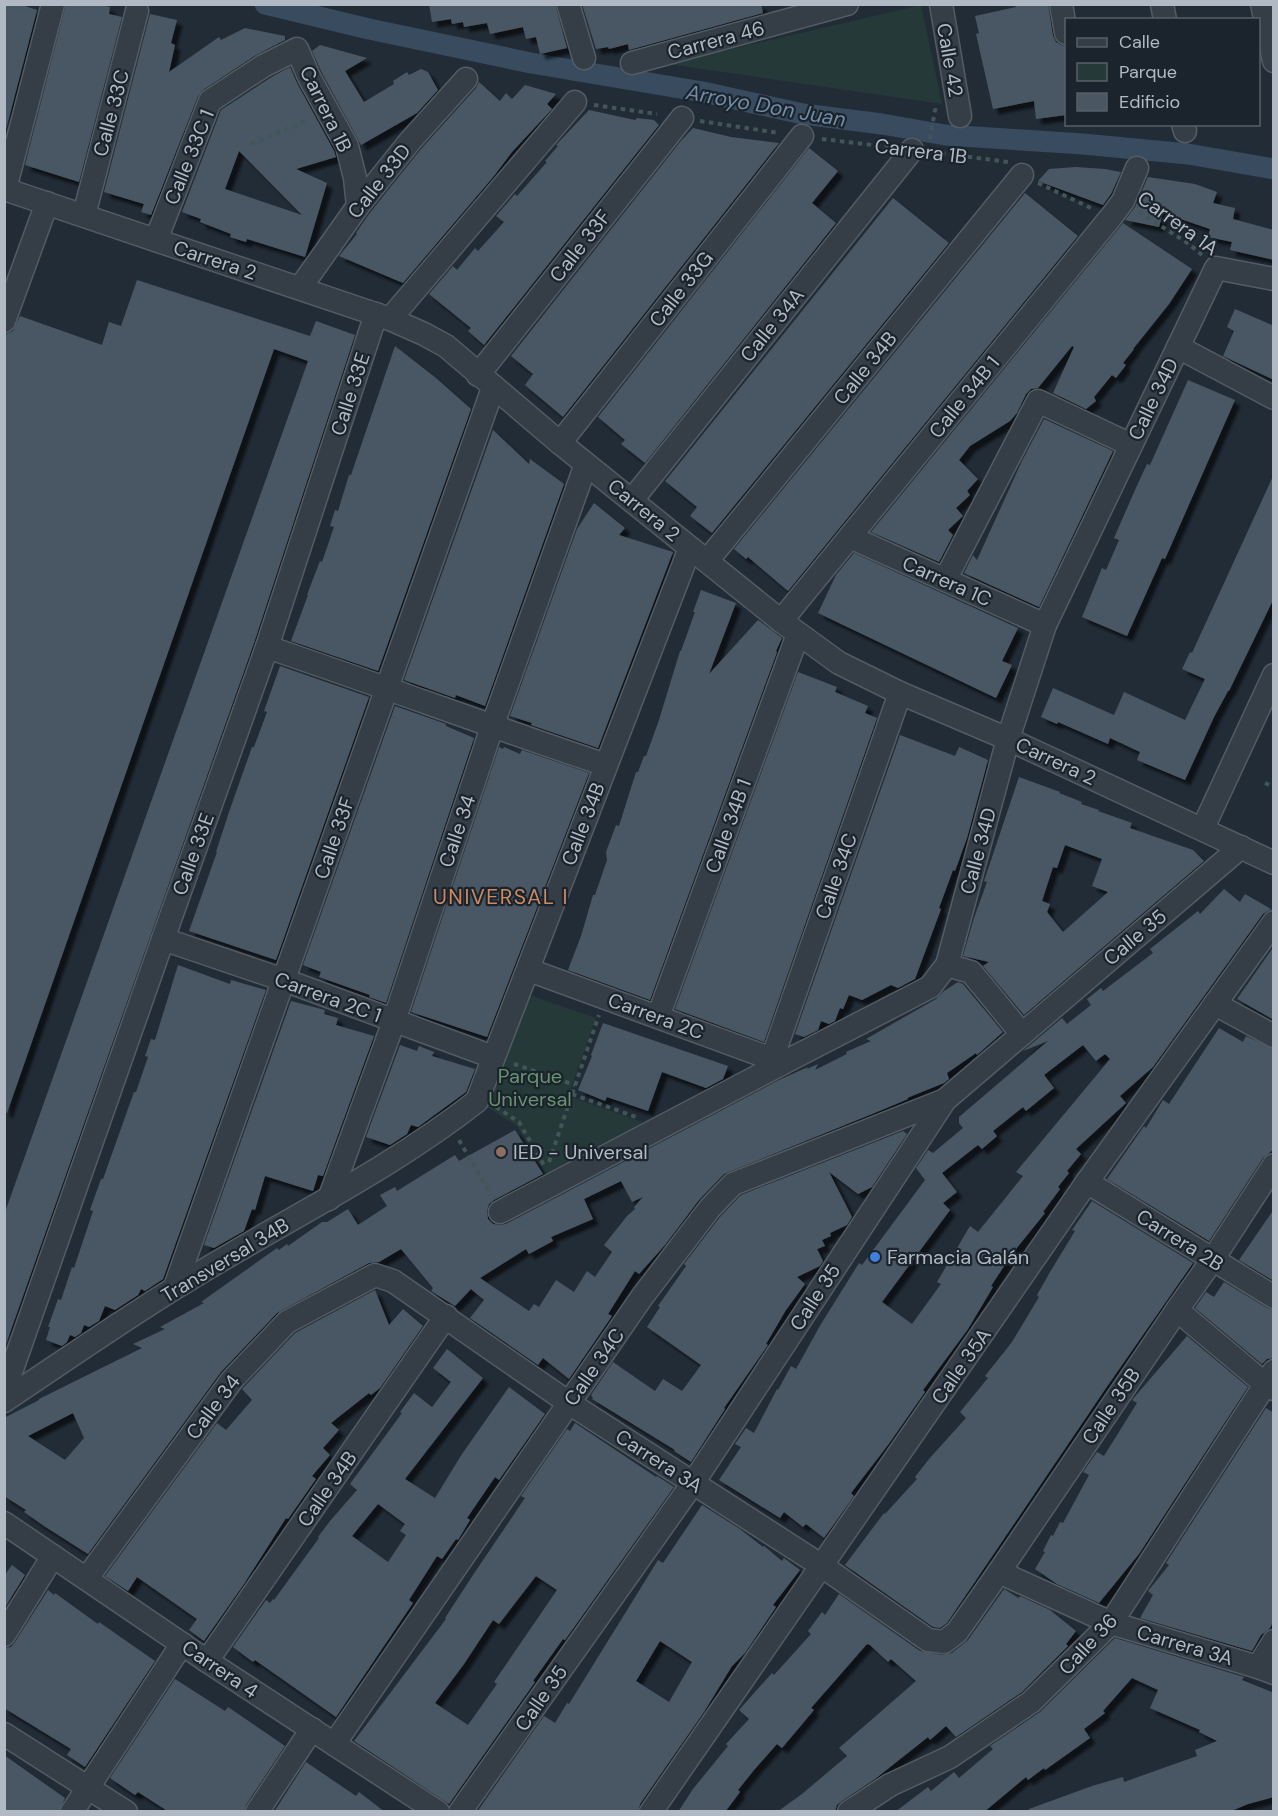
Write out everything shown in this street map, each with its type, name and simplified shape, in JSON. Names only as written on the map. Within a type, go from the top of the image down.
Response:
[{"type":"street","points":[[5,189],[53,4]]},
{"type":"street","points":[[568,4],[584,58]]},
{"type":"street","name":"Carrera 46","points":[[632,63],[847,4]]},
{"type":"street","name":"Calle 42","points":[[941,4],[960,116]]},
{"type":"street","points":[[1061,4],[1065,27]]},
{"type":"street","points":[[1262,4],[1274,62]]},
{"type":"street","name":"Calle 33C","points":[[84,215],[137,11]]},
{"type":"street","name":"Carrera 1B","points":[[297,49],[327,113],[346,146],[355,178],[358,206]]},
{"type":"street","name":"Calle 33C 1","points":[[156,240],[210,102],[263,66],[297,49]]},
{"type":"street","name":"Calle 33D","points":[[300,288],[358,206],[411,140],[466,80]]},
{"type":"street","name":"Calle 33E","points":[[4,1392],[383,316],[575,102]]},
{"type":"street","name":"Calle 33F","points":[[175,1287],[387,687],[486,381],[682,118]]},
{"type":"street","name":"Calle 33G","points":[[560,442],[802,136]]},
{"type":"street","name":"Calle 34A","points":[[632,500],[920,151]]},
{"type":"street","name":"Calle 34B 1","points":[[658,1017],[789,627],[850,537],[1117,209],[1137,168]]},
{"type":"street","name":"Calle 34B","points":[[449,1123],[477,1101],[606,765],[699,554],[1022,176]]},
{"type":"street","name":"Carrera 2","points":[[5,189],[383,316],[424,334],[446,346],[586,464],[789,627],[839,663],[900,693],[1008,739],[1203,828],[1274,863]]},
{"type":"street","points":[[4,321],[46,203]]},
{"type":"street","points":[[1216,268],[1274,279]]},
{"type":"street","name":"Calle 34D","points":[[500,1212],[662,1126],[777,1061],[930,987],[947,965],[1008,739],[1045,625],[1216,268]]},
{"type":"street","points":[[1178,346],[1274,398]]},
{"type":"street","points":[[945,580],[1038,401],[1131,445]]},
{"type":"street","name":"Calle 34","points":[[329,1199],[394,1021],[492,727],[586,464]]},
{"type":"street","name":"Carrera 1C","points":[[850,537],[1045,625]]},
{"type":"street","points":[[267,647],[606,765]]},
{"type":"street","points":[[1203,828],[1274,675]]},
{"type":"street","name":"Calle 34C","points":[[777,1061],[900,693]]},
{"type":"street","name":"Calle 35","points":[[460,1812],[693,1483],[945,1100],[1241,847]]},
{"type":"street","name":"Calle 35A","points":[[651,1812],[1087,1182],[1274,922]]},
{"type":"street","name":"Carrera 2C 1","points":[[163,939],[284,980],[494,1057]]},
{"type":"street","points":[[947,965],[971,972],[1022,1034]]},
{"type":"street","name":"Carrera 2C","points":[[529,970],[777,1061]]},
{"type":"street","points":[[1215,1004],[1274,1036]]},
{"type":"street","name":"Calle 34C","points":[[334,1744],[649,1288],[710,1208],[733,1184],[945,1100]]},
{"type":"street","name":"Transversal 34B","points":[[4,1401],[175,1287],[329,1199],[449,1123]]},
{"type":"street","name":"Calle 35B","points":[[944,1642],[957,1632],[999,1572],[1213,1259],[1274,1165]]},
{"type":"street","name":"Carrera 2B","points":[[1087,1182],[1274,1297]]},
{"type":"street","name":"Calle 34","points":[[87,1578],[232,1380],[287,1322],[375,1275]]},
{"type":"street","name":"Carrera 3A","points":[[375,1275],[393,1281],[569,1403],[822,1566],[928,1640],[944,1642]]},
{"type":"street","points":[[1177,1310],[1271,1381]]},
{"type":"street","name":"Calle 34B","points":[[207,1661],[446,1316]]},
{"type":"street","name":"Calle 36","points":[[849,1812],[890,1785],[950,1757],[1031,1702],[1111,1623],[1271,1381]]},
{"type":"street","name":"Carrera 4","points":[[4,1523],[207,1661],[438,1812]]},
{"type":"street","points":[[4,1635],[53,1556]]},
{"type":"street","name":"Carrera 3A","points":[[999,1572],[1111,1623],[1266,1670]]},
{"type":"street","points":[[1266,1670],[1274,1641]]},
{"type":"street","points":[[72,1812],[182,1644]]},
{"type":"street","points":[[257,1812],[312,1729]]},
{"type":"street","points":[[4,1734],[126,1812]]},
{"type":"path","name":"Carrera 1B","points":[[575,102],[802,136],[1007,161],[1022,176],[1117,209]]},
{"type":"path","points":[[920,151],[935,110]]},
{"type":"path","points":[[252,144],[327,113]]},
{"type":"path","name":"Carrera 1A","points":[[1117,209],[1190,244],[1216,268]]},
{"type":"path","points":[[1265,783],[1274,787]]},
{"type":"path","points":[[479,1096],[518,1124],[546,1169],[606,998]]},
{"type":"path","points":[[494,1057],[575,1085]]},
{"type":"path","points":[[572,1094],[662,1126]]},
{"type":"path","points":[[449,1123],[500,1212]]},
{"type":"green space","points":[[921,5],[942,104],[668,64]]},
{"type":"green space","name":"Parque Universal","points":[[523,993],[596,1018],[568,1096],[645,1123],[547,1177],[517,1126],[482,1104]]},
{"type":"building","points":[[4,4],[19,4],[37,10],[4,137]]},
{"type":"building","points":[[66,4],[96,4],[110,7],[109,14],[122,17],[79,182],[25,165]]},
{"type":"building","points":[[429,4],[555,4],[567,48],[540,54],[536,37],[526,39],[523,27],[490,34],[487,23],[464,27],[463,22],[452,24],[451,19],[432,22]]},
{"type":"building","points":[[582,4],[761,4],[763,13],[629,50],[628,44],[609,49],[608,47],[596,49]]},
{"type":"building","points":[[1015,4],[1048,4],[1053,36],[1056,42],[1065,46],[1065,115],[1036,119],[1034,101],[993,109],[976,34],[979,33],[975,16],[1016,7]]},
{"type":"building","points":[[150,14],[177,20],[171,43],[175,45],[169,72],[219,37],[221,40],[245,28],[285,36],[285,40],[256,55],[203,90],[198,96],[151,215],[141,212],[144,204],[104,192]]},
{"type":"building","points":[[320,45],[367,58],[345,71],[364,102],[394,84],[393,81],[407,72],[409,75],[421,69],[428,72],[438,90],[417,113],[361,145],[312,51]]},
{"type":"building","points":[[290,67],[336,157],[296,169],[327,183],[305,257],[247,239],[246,242],[230,237],[231,234],[182,212],[221,110]],"holes":[[[239,151],[302,215],[225,189]]]},
{"type":"building","points":[[479,82],[500,101],[506,93],[512,99],[525,85],[556,94],[547,104],[552,109],[512,152],[403,283],[339,256],[421,149]]},
{"type":"building","points":[[589,110],[635,120],[637,118],[654,120],[659,125],[484,345],[468,331],[471,328],[429,294],[453,266],[457,270],[475,248],[478,251],[504,222],[496,216],[547,162],[545,161],[558,146],[556,145]]},
{"type":"building","points":[[693,128],[731,137],[779,143],[563,417],[525,385],[533,374],[511,356]]},
{"type":"building","points":[[809,148],[838,171],[812,203],[836,223],[645,463],[621,444],[625,440],[598,417]]},
{"type":"building","points":[[1076,167],[1121,172],[1103,205],[1038,181],[1049,169]]},
{"type":"building","points":[[1148,177],[1195,184],[1217,192],[1213,203],[1235,208],[1233,219],[1274,230],[1274,260],[1230,250],[1232,242],[1208,237],[1210,229],[1163,213],[1159,227],[1125,220],[1135,207]]},
{"type":"building","points":[[1025,193],[1078,236],[788,591],[748,557],[746,559],[734,549]]},
{"type":"building","points":[[893,198],[949,243],[712,533],[690,516],[697,507],[665,481]]},
{"type":"building","points":[[1123,223],[1192,269],[1169,304],[1123,363],[1126,365],[1116,378],[1112,375],[1094,397],[1096,401],[1086,409],[1053,393],[1074,347],[1072,346],[1038,388],[1031,389],[1026,394],[1017,413],[1010,421],[970,446],[959,460],[978,479],[967,491],[970,495],[956,508],[963,516],[948,530],[953,535],[939,562],[871,532]]},
{"type":"building","points":[[137,280],[310,336],[316,321],[355,335],[254,643],[6,1344],[4,1344],[4,1215],[308,361],[274,349],[7,1113],[4,1112],[4,337],[13,331],[20,316],[102,345],[109,322],[121,326]]},
{"type":"building","points":[[1235,309],[1274,326],[1274,380],[1223,356],[1234,331],[1227,327]]},
{"type":"building","points":[[395,346],[471,409],[378,671],[291,641],[320,561],[322,562],[334,527],[330,526],[335,510],[338,511]]},
{"type":"building","points":[[1188,380],[1235,400],[1165,559],[1162,558],[1127,636],[1082,617],[1102,568],[1106,570],[1119,540],[1114,538],[1135,490],[1147,464],[1150,465]]},
{"type":"building","points":[[1044,419],[1113,451],[1039,607],[964,573],[973,555],[977,560],[1022,461]]},
{"type":"building","points":[[493,430],[529,464],[530,459],[564,484],[485,706],[404,680]]},
{"type":"building","points":[[1274,474],[1274,598],[1185,780],[1137,760],[1140,752],[1110,738],[1108,744],[1041,717],[1053,688],[1114,715],[1124,692],[1185,720],[1205,679],[1182,669],[1190,652],[1192,653]]},
{"type":"building","points":[[594,503],[625,528],[619,535],[673,552],[598,748],[510,716],[577,529]]},
{"type":"building","points":[[854,553],[1018,628],[1002,661],[1012,665],[996,698],[818,613],[836,575]]},
{"type":"building","points":[[701,590],[736,603],[709,674],[758,620],[782,638],[650,1000],[568,970],[607,860],[606,852],[616,825],[619,826],[636,772],[646,756],[659,720]]},
{"type":"building","points":[[280,666],[369,697],[276,960],[189,931],[252,747],[254,747],[267,712],[264,711]]},
{"type":"building","points":[[798,672],[837,687],[835,692],[868,706],[865,713],[877,718],[764,1042],[675,1009]]},
{"type":"building","points":[[395,706],[446,724],[474,738],[386,1003],[319,977],[321,972],[303,965]]},
{"type":"building","points":[[900,735],[955,756],[959,747],[988,760],[967,838],[955,871],[953,870],[915,979],[898,988],[891,985],[862,1000],[849,995],[835,1021],[829,1024],[821,1021],[818,1030],[804,1037],[795,1034]]},
{"type":"building","points":[[499,747],[520,754],[522,750],[589,773],[487,1037],[411,1012]]},
{"type":"building","points":[[1019,777],[1132,823],[1130,828],[1193,850],[1204,861],[1024,1015],[983,966],[989,962],[963,956],[987,882],[984,881]],"holes":[[[1065,845],[1102,859],[1092,886],[1108,892],[1063,932],[1047,912],[1050,904],[1042,901],[1053,867],[1057,868]]]},
{"type":"building","points":[[1224,889],[1240,902],[1245,894],[1271,909],[1263,914],[1153,1067],[1120,1096],[1126,1103],[1076,1149],[1081,1154],[1067,1171],[1069,1173],[1043,1212],[1045,1213],[1012,1254],[991,1286],[993,1287],[968,1329],[923,1390],[925,1392],[888,1445],[851,1493],[854,1496],[824,1538],[806,1524],[803,1527],[784,1512],[780,1518],[719,1480],[741,1447],[735,1444],[746,1428],[754,1433],[791,1366],[796,1369],[859,1263],[862,1265],[925,1180],[916,1168],[928,1150],[933,1153],[963,1128],[959,1123],[959,1117],[1048,1041],[1023,1051],[1062,1018],[1067,1024],[1091,1005],[1087,999],[1101,988],[1103,991],[1153,953],[1150,949],[1198,911],[1200,914]],"holes":[[[1083,1045],[1096,1061],[1105,1054],[1110,1059],[1016,1172],[1023,1176],[978,1232],[970,1226],[937,1282],[941,1284],[912,1324],[882,1302],[950,1210],[943,1203],[957,1192],[942,1173],[978,1145],[982,1149],[997,1136],[993,1131],[1023,1107],[1026,1111],[1054,1088],[1044,1075]]]},
{"type":"building","points":[[1274,946],[1274,1020],[1237,999]]},
{"type":"building","points":[[178,965],[230,984],[231,980],[266,990],[163,1279],[145,1291],[141,1289],[138,1295],[115,1310],[105,1306],[99,1321],[89,1327],[84,1325],[81,1333],[75,1337],[70,1335],[62,1346],[46,1340],[50,1327],[48,1327],[58,1299],[61,1300],[72,1267],[74,1268],[93,1211],[90,1210],[134,1092],[136,1092],[148,1057],[145,1056],[151,1039],[155,1040]]},
{"type":"building","points":[[958,982],[963,984],[1003,1032],[977,1055],[976,1053],[947,1073],[949,1079],[944,1083],[724,1174],[699,1200],[665,1245],[639,1274],[635,1271],[608,1314],[612,1316],[569,1379],[543,1358],[538,1365],[470,1318],[484,1300],[471,1289],[455,1306],[431,1291],[433,1288],[401,1249],[379,1262],[369,1263],[277,1313],[221,1372],[88,1554],[44,1526],[24,1512],[26,1510],[4,1496],[4,1418],[142,1348],[133,1344],[165,1329],[160,1327],[204,1303],[201,1302],[277,1248],[279,1250],[287,1244],[288,1246],[322,1222],[327,1222],[348,1209],[358,1225],[387,1206],[380,1195],[395,1187],[397,1191],[455,1155],[459,1161],[515,1130],[543,1174],[489,1204],[488,1219],[493,1224],[506,1224],[779,1080],[818,1064],[815,1070],[847,1054],[846,1052],[871,1041],[866,1039],[936,999]],"holes":[[[621,1181],[632,1202],[643,1197],[604,1245],[612,1252],[595,1277],[587,1271],[574,1292],[556,1280],[539,1307],[534,1304],[529,1311],[480,1278],[526,1249],[529,1254],[553,1241],[551,1237],[593,1219],[584,1199]],[[73,1413],[84,1438],[65,1460],[28,1436]]]},
{"type":"building","points":[[291,1001],[325,1010],[324,1014],[338,1018],[336,1025],[374,1036],[323,1176],[318,1175],[313,1191],[265,1176],[255,1210],[252,1209],[244,1231],[214,1248],[204,1245]]},
{"type":"building","points":[[603,1023],[728,1066],[723,1079],[706,1088],[662,1072],[648,1111],[607,1097],[605,1101],[578,1090]]},
{"type":"building","points":[[1219,1028],[1243,1042],[1246,1036],[1274,1049],[1274,1149],[1263,1158],[1209,1241],[1107,1179],[1144,1126],[1146,1128],[1163,1100],[1169,1104]]},
{"type":"building","points":[[400,1045],[417,1051],[419,1046],[434,1052],[432,1056],[475,1069],[466,1092],[418,1127],[411,1125],[407,1134],[390,1145],[366,1137]]},
{"type":"building","points":[[903,1131],[907,1134],[872,1187],[858,1194],[829,1172],[852,1217],[847,1225],[830,1233],[831,1236],[822,1240],[825,1246],[817,1249],[823,1261],[820,1266],[797,1277],[805,1284],[786,1310],[766,1344],[768,1345],[724,1408],[691,1462],[592,1399],[591,1395],[613,1362],[655,1391],[663,1379],[682,1391],[701,1365],[647,1327],[660,1307],[658,1306],[686,1266],[684,1264],[720,1217],[741,1195]]},
{"type":"building","points":[[1092,1201],[1193,1263],[947,1623],[940,1628],[933,1627],[845,1565],[884,1513],[917,1479],[915,1477],[929,1459],[966,1418],[960,1412],[988,1378],[985,1376],[1012,1342],[1075,1231],[1072,1230]]},
{"type":"building","points":[[1274,1209],[1274,1281],[1239,1260]]},
{"type":"building","points":[[1224,1282],[1274,1310],[1274,1358],[1267,1359],[1262,1364],[1195,1308],[1206,1292],[1214,1297]]},
{"type":"building","points":[[375,1290],[389,1325],[403,1309],[423,1326],[380,1388],[371,1395],[369,1393],[331,1423],[339,1430],[323,1448],[330,1455],[312,1476],[316,1479],[288,1519],[286,1518],[204,1641],[189,1630],[197,1619],[137,1577],[128,1591],[105,1576],[217,1423],[226,1430],[252,1400],[242,1389],[295,1333]]},
{"type":"building","points":[[1187,1336],[1248,1387],[1139,1554],[1099,1603],[1057,1584],[1035,1569],[1045,1552],[1043,1551],[1051,1535],[1053,1536],[1060,1522],[1063,1523],[1089,1475],[1083,1472],[1097,1452],[1104,1456],[1137,1403],[1132,1400]]},
{"type":"building","points":[[447,1349],[483,1378],[405,1479],[435,1498],[462,1454],[509,1387],[545,1414],[499,1480],[495,1477],[467,1518],[470,1520],[458,1540],[456,1539],[442,1559],[437,1556],[409,1600],[413,1603],[336,1717],[233,1647],[266,1600],[270,1603],[274,1600],[330,1521],[357,1490],[350,1484],[414,1393],[432,1407],[451,1382],[433,1368]],"holes":[[[378,1504],[405,1524],[400,1531],[406,1535],[388,1562],[352,1536]]]},
{"type":"building","points":[[1266,1408],[1274,1413],[1274,1620],[1270,1628],[1261,1635],[1252,1651],[1140,1618],[1153,1595],[1148,1591],[1169,1565],[1166,1563]]},
{"type":"building","points":[[575,1423],[674,1487],[533,1681],[535,1682],[449,1804],[354,1741],[446,1619],[525,1498],[521,1496],[567,1429],[570,1431]],"holes":[[[536,1576],[557,1590],[494,1682],[497,1684],[468,1725],[435,1703],[493,1620],[499,1624]]]},
{"type":"building","points":[[702,1505],[740,1529],[782,1561],[784,1558],[800,1570],[773,1605],[776,1607],[745,1653],[732,1666],[704,1712],[640,1804],[638,1812],[477,1812],[544,1716],[555,1723],[658,1560],[663,1563]],"holes":[[[660,1641],[692,1662],[669,1702],[636,1681]]]},
{"type":"building","points":[[12,1565],[25,1575],[4,1609],[4,1576]]},
{"type":"building","points":[[1004,1589],[1019,1598],[1020,1596],[1050,1610],[1076,1631],[1066,1644],[1068,1646],[1022,1692],[956,1737],[946,1726],[930,1740],[928,1737],[875,1779],[837,1805],[835,1812],[777,1812],[847,1756],[839,1748],[916,1681],[891,1659],[888,1662],[867,1644],[811,1708],[814,1710],[782,1748],[777,1744],[754,1770],[738,1790],[740,1792],[725,1812],[678,1812],[693,1789],[728,1746],[726,1744],[749,1719],[739,1710],[811,1634],[808,1631],[822,1612],[825,1615],[839,1594],[920,1651],[942,1655],[952,1653],[968,1640]]},
{"type":"building","points":[[48,1590],[155,1661],[85,1767],[67,1755],[71,1749],[4,1708],[4,1648],[11,1647],[15,1642]]},
{"type":"building","points":[[1115,1638],[1244,1677],[1242,1680],[1274,1693],[1274,1797],[1229,1812],[1029,1812],[1029,1809],[1092,1786],[1123,1777],[1124,1782],[1197,1756],[1195,1750],[1217,1741],[1199,1732],[1200,1730],[1150,1708],[1158,1690],[1132,1678],[1103,1711],[1105,1713],[1084,1729],[1090,1738],[1045,1770],[1044,1768],[1028,1780],[1026,1777],[984,1812],[895,1812],[928,1787],[931,1791],[954,1772],[959,1778],[993,1749],[990,1746],[1040,1712]]},
{"type":"building","points":[[175,1679],[225,1711],[228,1707],[285,1746],[246,1805],[244,1812],[169,1812],[138,1792],[135,1795],[110,1778]]},
{"type":"building","points":[[4,1755],[65,1798],[59,1812],[4,1812]]},
{"type":"building","points":[[306,1762],[356,1796],[359,1792],[385,1812],[274,1812]]},
{"type":"waterway","name":"Arroyo Don Juan","points":[[265,4],[369,29],[531,63],[703,92],[803,114],[945,135],[1188,154],[1274,169]]},
{"type":"place","name":"IED - Universal","points":[[501,1152]]},
{"type":"place","name":"Farmacia Galán","points":[[875,1257]]},
{"type":"district","name":"UNIVERSAL I","points":[[501,897]]}]
